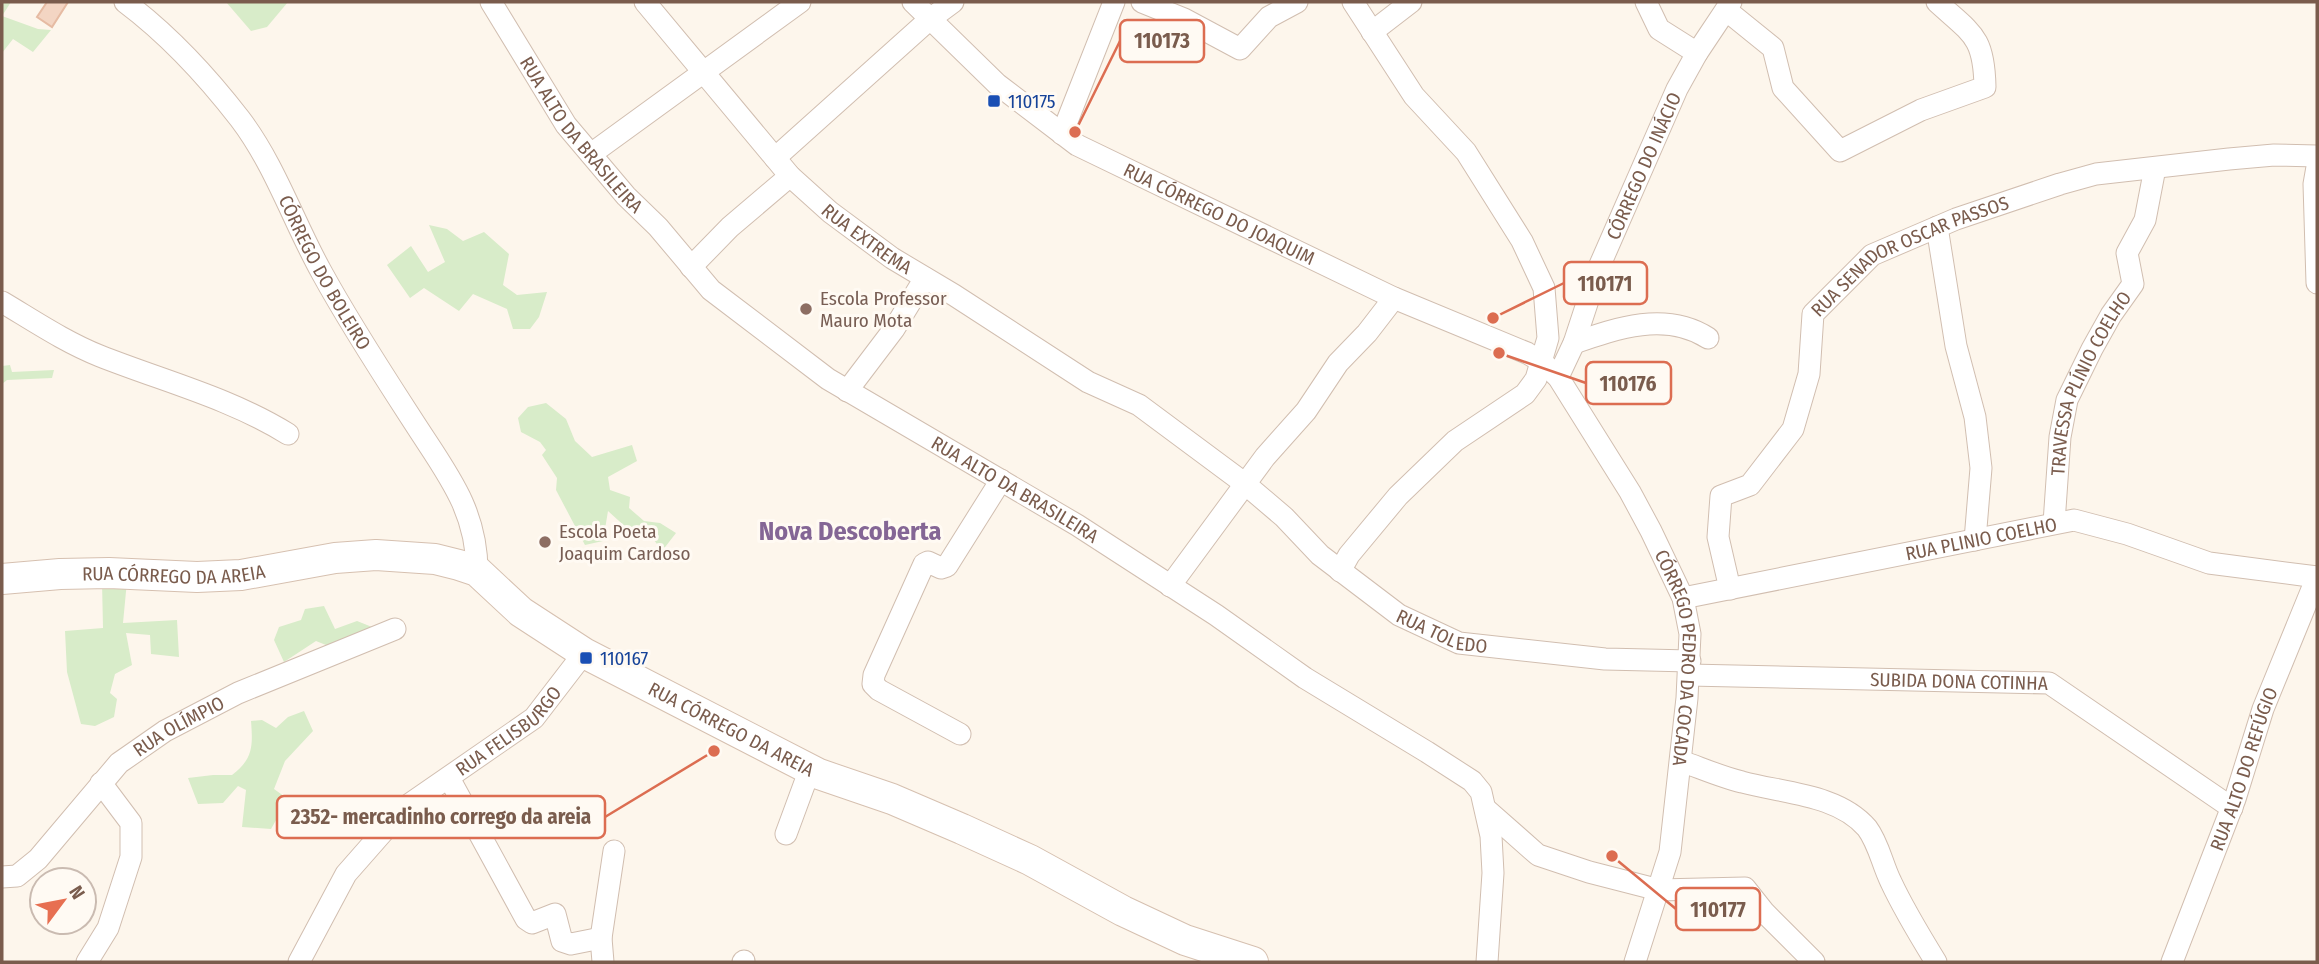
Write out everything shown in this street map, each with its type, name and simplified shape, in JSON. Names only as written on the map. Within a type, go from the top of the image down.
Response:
[{"type":"street","name":"CÓRREGO DO BOLEIRO","points":[[125,2],[169,37],[213,84],[241,120],[265,159],[321,273],[349,322],[443,466],[470,519],[477,546],[477,571]]},
{"type":"street","name":"RUA ALTO DA BRASILEIRA","points":[[491,2],[566,125],[711,290],[828,379],[1077,525],[1216,615],[1305,678],[1472,781],[1481,792],[1492,836],[1493,873],[1487,962]]},
{"type":"street","name":"RUA EXTREMA","points":[[645,2],[790,176],[830,212],[867,241],[1088,382],[1139,405],[1244,484]]},
{"type":"street","points":[[591,154],[800,2]]},
{"type":"street","name":"RUA CÓRREGO DO JOAQUIM","points":[[913,2],[997,84],[1062,134],[1089,151],[1394,298],[1527,353],[1558,377]]},
{"type":"street","points":[[775,158],[930,19],[953,2]]},
{"type":"street","points":[[1062,134],[1114,2]]},
{"type":"street","points":[[1142,2],[1184,19],[1240,49],[1269,17],[1297,2]]},
{"type":"street","points":[[1340,571],[1349,555],[1398,496],[1455,441],[1525,394],[1536,379],[1548,338],[1544,288],[1522,241],[1466,152],[1414,96],[1353,2]]},
{"type":"street","points":[[1372,32],[1411,2]]},
{"type":"street","points":[[1646,2],[1659,29],[1698,53]]},
{"type":"street","points":[[1729,6],[1773,48],[1783,88],[1840,151],[1921,110],[1985,87],[1984,65],[1977,39],[1937,2]]},
{"type":"street","name":"CÓRREGO DO INÁCIO","points":[[1558,377],[1574,344],[1599,267],[1678,89],[1729,6]]},
{"type":"street","name":"RUA SENADOR OSCAR PASSOS","points":[[1730,589],[1718,537],[1721,496],[1750,485],[1793,429],[1809,374],[1813,314],[1872,255],[1956,219],[2096,174],[2274,155],[2317,156]]},
{"type":"street","points":[[2317,167],[2314,184],[2317,283]]},
{"type":"street","name":"TRAVESSA PLÍNIO COELHO","points":[[2054,523],[2060,437],[2067,400],[2098,338],[2133,284],[2127,253],[2145,220],[2155,168]]},
{"type":"street","points":[[691,267],[730,228],[790,176]]},
{"type":"street","points":[[1937,227],[1956,346],[1975,417],[1981,468],[1975,540]]},
{"type":"street","points":[[847,391],[894,329],[925,278]]},
{"type":"street","points":[[1170,586],[1244,484],[1274,446],[1307,411],[1338,363],[1394,298]]},
{"type":"street","points":[[6,309],[80,347],[185,385],[253,414],[288,434]]},
{"type":"street","points":[[1574,344],[1605,332],[1645,324],[1679,324],[1693,328],[1708,338]]},
{"type":"street","name":"CÓRREGO PEDRO DA COCADA","points":[[1558,377],[1630,492],[1683,598],[1690,634],[1690,668],[1670,852],[1635,962]]},
{"type":"street","points":[[960,734],[879,690],[873,684],[874,675],[924,564],[928,562],[941,568],[947,566],[1001,480]]},
{"type":"street","name":"RUA TOLEDO","points":[[1244,484],[1284,517],[1320,555],[1399,615],[1458,643],[1690,668]]},
{"type":"street","name":"RUA PLINIO COELHO","points":[[1683,598],[2074,520],[2127,534],[2209,563],[2317,577]]},
{"type":"street","name":"RUA CÓRREGO DA AREIA","points":[[2,579],[109,573],[197,577],[242,575],[335,558],[376,555],[435,559],[477,571],[521,612],[584,653],[810,769],[892,799],[1030,860],[1123,911],[1185,940],[1253,962]]},
{"type":"street","name":"RUA ALTO DO REFÚGIO","points":[[2172,962],[2232,808],[2263,709],[2317,577]]},
{"type":"street","name":"RUA OLÍMPIO","points":[[2,877],[17,876],[38,859],[118,763],[165,731],[238,693],[395,629]]},
{"type":"street","name":"RUA FELISBURGO","points":[[299,962],[346,874],[404,808],[534,718],[584,653]]},
{"type":"street","name":"SUBIDA DONA COTINHA","points":[[1690,668],[2049,683],[2232,808]]},
{"type":"street","points":[[1681,761],[1739,782],[1819,800],[1856,816],[1877,845],[1897,896],[1936,962]]},
{"type":"street","points":[[786,834],[810,769]]},
{"type":"street","points":[[449,778],[526,919],[532,923],[555,914],[562,942],[570,944],[600,938]]},
{"type":"street","points":[[87,962],[108,928],[131,857],[131,824],[101,783]]},
{"type":"street","points":[[1487,810],[1538,855],[1589,872],[1659,890],[1745,888],[1764,912],[1814,962]]},
{"type":"street","points":[[603,962],[600,938],[614,851]]},
{"type":"green space","points":[[2,2],[11,2],[2,16]]},
{"type":"green space","points":[[226,2],[288,2],[267,27],[251,31]]},
{"type":"green space","points":[[2,16],[38,29],[51,30],[33,52],[13,39],[2,53]]},
{"type":"green space","points":[[429,225],[447,229],[463,241],[484,232],[509,254],[503,285],[517,295],[547,292],[539,317],[530,329],[513,329],[507,309],[473,294],[459,311],[424,288],[410,298],[387,265],[411,246],[428,272],[445,262]]},
{"type":"green space","points":[[10,365],[12,372],[54,370],[52,378],[7,380],[2,384],[2,366]]},
{"type":"green space","points":[[546,403],[566,419],[575,441],[592,457],[632,445],[637,461],[608,477],[610,490],[630,497],[629,508],[644,521],[660,523],[676,533],[662,551],[649,533],[629,530],[608,511],[603,541],[585,545],[556,490],[557,478],[542,455],[546,450],[540,442],[521,432],[518,418],[528,407]]},
{"type":"green space","points":[[127,581],[123,623],[177,620],[179,657],[151,654],[150,635],[126,633],[132,665],[115,674],[110,693],[117,699],[114,717],[95,726],[81,724],[67,672],[65,631],[103,628],[102,582]]},
{"type":"green space","points":[[324,606],[335,629],[357,621],[372,627],[336,649],[316,641],[284,662],[274,640],[279,627],[301,620],[305,609]]},
{"type":"green space","points":[[304,711],[313,731],[285,761],[274,789],[288,799],[271,829],[242,827],[246,790],[238,786],[223,803],[198,804],[188,778],[232,775],[239,769],[250,751],[251,721],[262,720],[276,728],[288,717]]},
{"type":"building","points":[[47,2],[68,2],[52,27],[37,17]]},
{"type":"place","name":"110175","points":[[994,101]]},
{"type":"place","name":"110173","points":[[1075,132]]},
{"type":"place","name":"Escola Professor Mauro Mota","points":[[806,309]]},
{"type":"place","name":"110171","points":[[1493,318]]},
{"type":"place","name":"110176","points":[[1499,353]]},
{"type":"place","name":"Escola Poeta Joaquim Cardoso","points":[[545,542]]},
{"type":"place","name":"110167","points":[[586,658]]},
{"type":"place","name":"2352- mercadinho corrego da areia","points":[[714,751]]},
{"type":"place","name":"110177","points":[[1612,856]]},
{"type":"district","name":"Nova Descoberta","points":[[850,531]]}]
